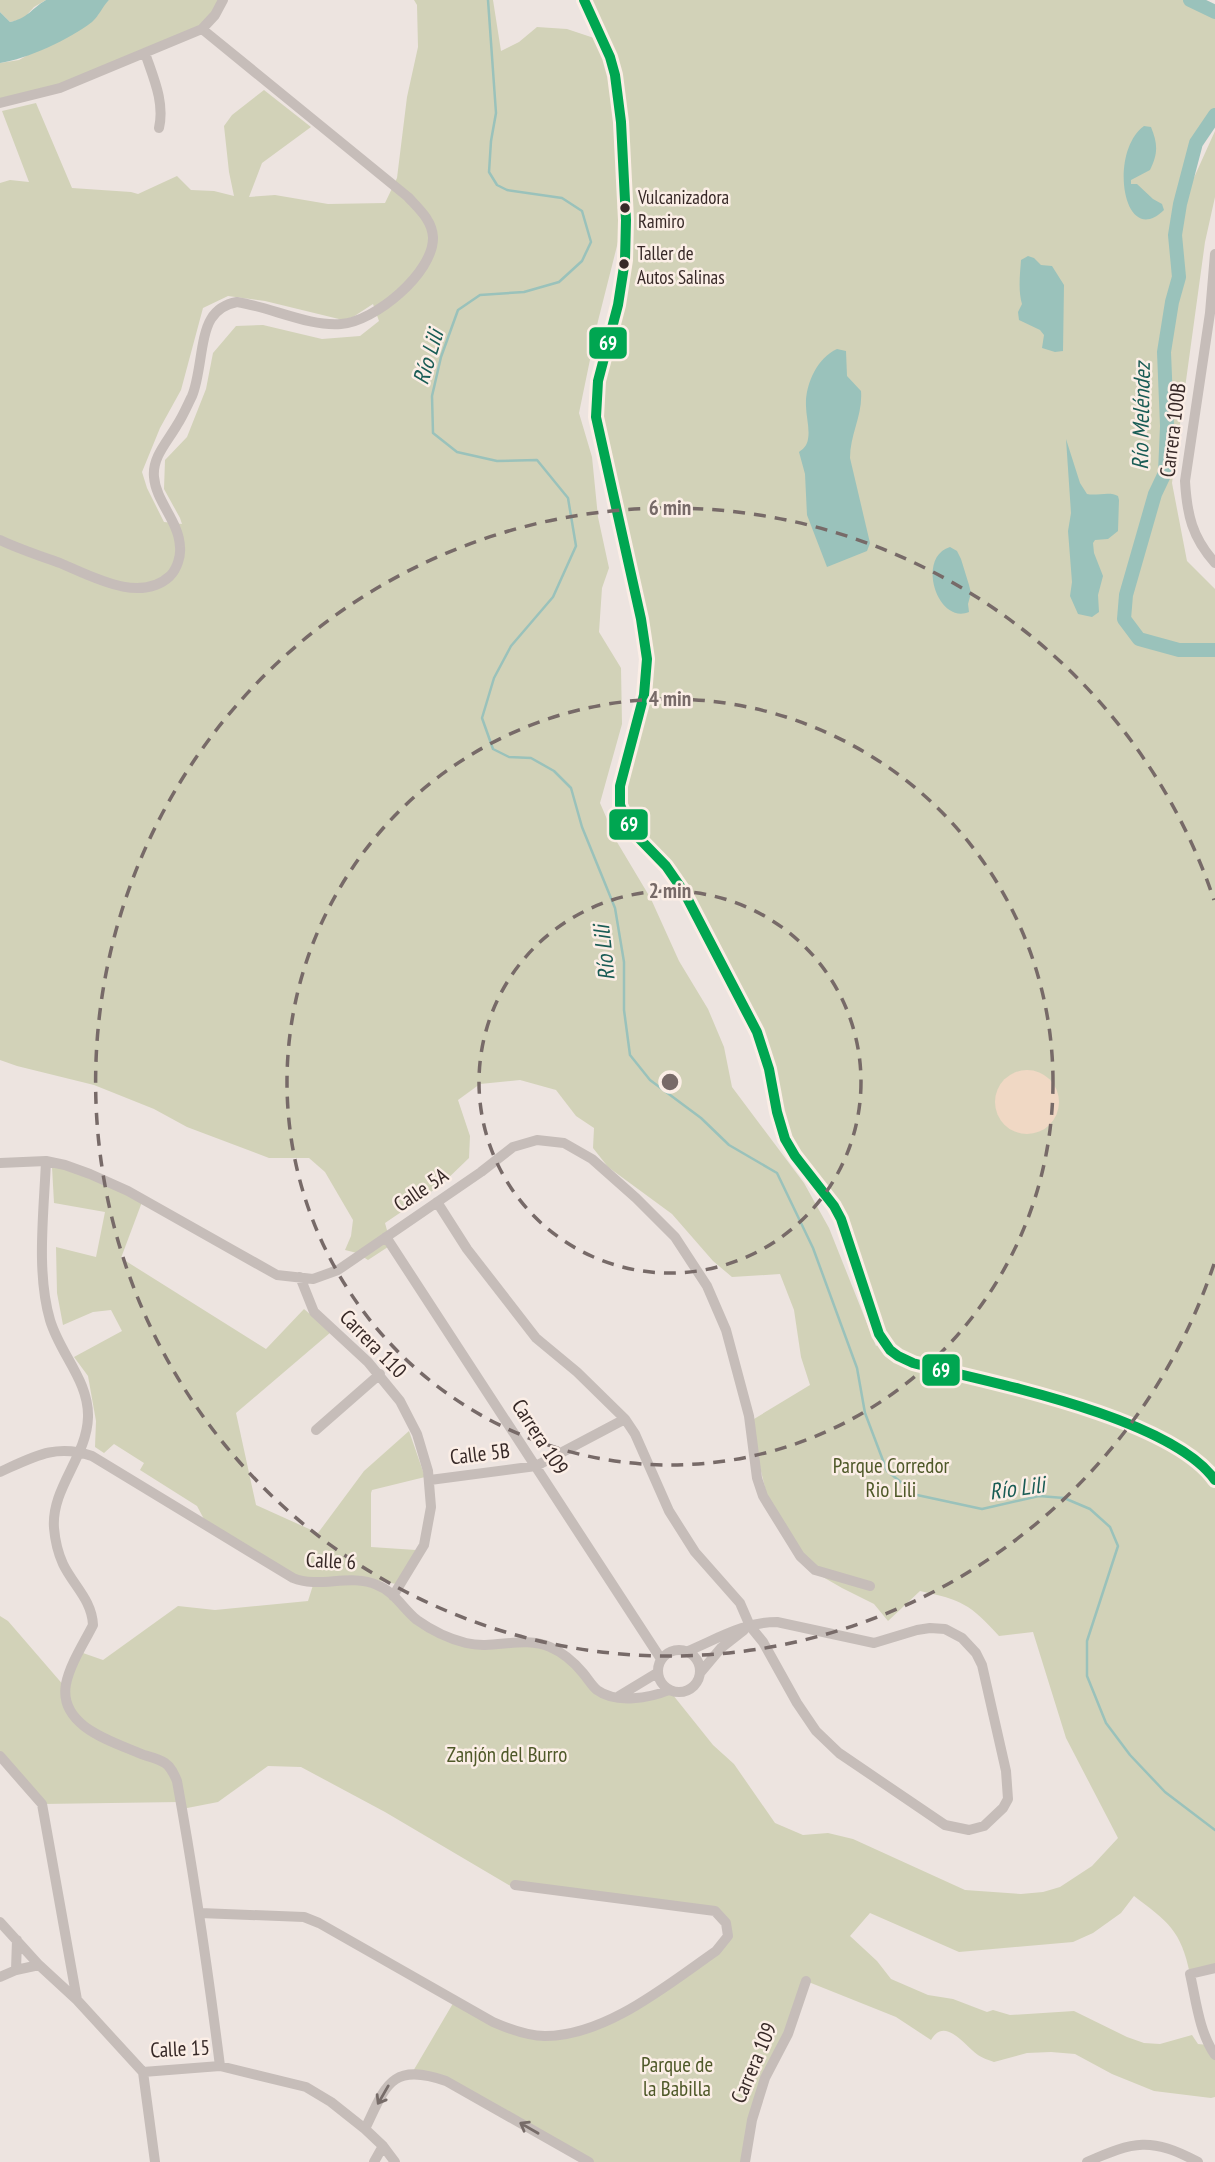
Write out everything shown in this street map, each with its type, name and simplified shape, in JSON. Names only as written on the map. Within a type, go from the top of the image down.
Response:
[{"type":"street","points":[[0,103],[60,88],[202,29],[215,15],[222,0]]},
{"type":"street","points":[[584,0],[610,57],[615,75],[621,122],[626,220],[625,260],[618,305],[598,381],[596,399],[598,435],[641,619],[647,659],[644,695],[620,786],[620,805],[624,817],[631,830],[666,866],[684,892],[741,999],[757,1032],[769,1069],[785,1139],[835,1206],[875,1325],[890,1350],[913,1363],[1049,1397],[1123,1422],[1164,1440],[1199,1461],[1215,1480]]},
{"type":"street","points":[[0,540],[109,583],[148,588],[162,583],[173,572],[180,555],[180,545],[176,526],[153,479],[154,468],[161,449],[177,426],[193,393],[210,320],[219,309],[237,302],[326,324],[354,322],[386,305],[409,283],[429,254],[433,240],[429,220],[408,197],[202,29]]},
{"type":"street","points":[[145,53],[161,105],[159,128]]},
{"type":"street","name":"Carrera 100B","points":[[1215,254],[1210,313],[1185,481],[1191,525],[1200,545],[1215,563]]},
{"type":"street","name":"Calle 5A","points":[[300,1277],[313,1279],[338,1270],[513,1147],[537,1140],[564,1143],[592,1159],[675,1237],[707,1286],[730,1343],[749,1416],[757,1478],[763,1496],[800,1556],[815,1570],[870,1586]]},
{"type":"street","points":[[0,1163],[46,1161],[90,1174],[128,1191],[271,1273],[300,1277]]},
{"type":"street","points":[[46,1161],[43,1248],[45,1300],[57,1337],[86,1396],[88,1418],[81,1452],[62,1490],[54,1525],[63,1564],[92,1610],[93,1625],[68,1677],[66,1699],[81,1725],[165,1763],[177,1781],[192,1880],[200,1913],[220,2066]]},
{"type":"street","points":[[437,1202],[467,1250],[536,1338],[577,1371],[625,1419],[635,1434],[669,1511],[695,1552],[740,1603],[750,1626],[763,1642],[816,1731],[839,1753],[945,1825],[969,1830],[984,1826],[1003,1808],[1008,1799],[1006,1771],[982,1665],[976,1653],[962,1638],[945,1629],[930,1628],[874,1643],[766,1622],[750,1626],[723,1634],[688,1651],[673,1650],[660,1659],[657,1673],[661,1683],[669,1690],[689,1690],[721,1648],[750,1626]]},
{"type":"street","name":"Carrera 109","points":[[386,1237],[660,1659]]},
{"type":"street","name":"Carrera 110","points":[[300,1277],[314,1312],[380,1374],[400,1401],[417,1434],[430,1480],[431,1507],[424,1545],[393,1596]]},
{"type":"street","points":[[316,1430],[380,1374]]},
{"type":"street","points":[[536,1466],[625,1419]]},
{"type":"street","name":"Calle 6","points":[[0,1472],[50,1451],[81,1452],[92,1456],[302,1582],[359,1581],[378,1585],[417,1620],[447,1636],[468,1643],[524,1641],[551,1647],[576,1664],[596,1690],[619,1697],[645,1699],[669,1690]]},
{"type":"street","name":"Calle 5B","points":[[430,1480],[536,1466]]},
{"type":"street","points":[[688,1651],[697,1660],[700,1673]]},
{"type":"street","points":[[619,1697],[657,1673]]},
{"type":"street","points":[[0,1756],[42,1804],[77,2000]]},
{"type":"street","points":[[200,1913],[304,1917],[493,2022],[518,2032],[543,2036],[564,2035],[611,2021],[716,1951],[728,1936],[726,1923],[715,1911],[516,1885]]},
{"type":"street","name":"Calle 15","points":[[0,1922],[143,2072],[220,2066],[306,2087],[331,2102],[365,2129],[395,2162]]},
{"type":"street","points":[[16,1970],[17,1940]]},
{"type":"street","points":[[0,1977],[39,1965]]},
{"type":"street","points":[[1215,1968],[1190,1973],[1203,2032],[1215,2055]]},
{"type":"street","name":"Carrera 109","points":[[745,2162],[752,2120],[765,2078],[788,2034],[806,1981]]},
{"type":"street","points":[[143,2072],[155,2162]]},
{"type":"street","points":[[365,2129],[384,2089],[394,2079],[412,2073],[429,2075],[446,2081],[589,2162]]},
{"type":"street","points":[[1087,2162],[1134,2144],[1165,2148],[1198,2162]]},
{"type":"street","points":[[374,2162],[383,2147]]},
{"type":"green space","points":[[0,0],[46,0],[34,7],[23,19],[10,22],[0,12]]},
{"type":"green space","points":[[109,0],[223,0],[202,29],[60,88],[0,103],[0,63],[19,60],[98,15]]},
{"type":"green space","points":[[414,0],[493,0],[501,51],[519,42],[537,27],[567,29],[594,38],[607,67],[612,99],[620,234],[579,413],[592,457],[598,517],[609,568],[602,588],[599,632],[621,668],[622,724],[600,803],[617,842],[651,899],[679,961],[708,1009],[724,1047],[732,1087],[804,1183],[829,1228],[876,1346],[883,1342],[847,1233],[785,1139],[757,1032],[684,892],[631,830],[620,805],[647,659],[596,417],[625,260],[619,96],[584,0],[1190,0],[1215,12],[1215,115],[1196,143],[1178,213],[1215,131],[1215,197],[1205,242],[1172,483],[1187,561],[1215,589],[1215,1968],[1190,1974],[1182,1947],[1171,1928],[1134,1896],[1121,1913],[1093,1933],[1073,1942],[959,1952],[870,1913],[850,1936],[877,1961],[891,1979],[928,1995],[953,1999],[987,2012],[993,2010],[1010,2015],[1074,2011],[1144,2043],[1160,2044],[1192,2035],[1198,2044],[1208,2045],[1215,2055],[1215,2097],[1154,2091],[1112,2074],[1075,2054],[1027,2053],[994,2062],[978,2055],[948,2032],[936,2033],[931,2040],[896,2017],[806,1981],[765,2078],[745,2162],[589,2162],[446,2081],[412,2073],[455,2000],[493,2022],[543,2036],[611,2021],[716,1951],[728,1936],[715,1911],[514,1888],[385,1812],[301,1767],[268,1766],[218,1802],[182,1809],[180,1802],[42,1804],[0,1756],[0,1616],[8,1621],[65,1687],[80,1652],[103,1660],[178,1606],[215,1610],[308,1601],[314,1582],[378,1585],[417,1620],[468,1643],[551,1647],[596,1690],[619,1697],[669,1690],[713,1745],[734,1764],[775,1823],[803,1835],[828,1833],[853,1839],[965,1890],[1021,1894],[1060,1887],[1092,1866],[1118,1838],[1066,1738],[1033,1632],[999,1636],[964,1605],[946,1597],[920,1591],[888,1621],[874,1604],[809,1569],[770,1508],[749,1422],[810,1385],[801,1357],[794,1310],[780,1274],[732,1277],[713,1261],[672,1214],[608,1167],[593,1148],[594,1128],[576,1116],[556,1090],[520,1080],[480,1084],[458,1100],[470,1136],[469,1158],[441,1185],[385,1223],[391,1245],[368,1260],[345,1250],[351,1236],[353,1220],[325,1172],[309,1158],[269,1158],[187,1127],[154,1109],[94,1085],[0,1060],[0,183],[10,180],[29,182],[2,111],[36,103],[72,188],[138,194],[177,176],[191,190],[214,191],[234,196],[224,126],[232,115],[264,90],[311,127],[262,163],[249,197],[275,195],[328,204],[385,203],[397,178],[407,97],[418,47],[417,5]],"holes":[[[228,296],[265,301],[343,320],[373,304],[379,321],[360,336],[322,339],[263,325],[236,326],[213,353],[206,389],[187,437],[165,460],[164,489],[182,524],[164,522],[142,472],[160,428],[181,390],[203,308]]]},
{"type":"green space","points":[[52,1167],[87,1175],[142,1202],[121,1258],[266,1349],[304,1309],[331,1332],[236,1413],[256,1505],[318,1533],[364,1471],[409,1431],[425,1477],[372,1490],[371,1493],[371,1547],[416,1550],[396,1584],[360,1577],[300,1578],[205,1521],[197,1506],[140,1470],[144,1463],[114,1444],[104,1453],[95,1447],[96,1421],[88,1376],[74,1357],[122,1331],[111,1310],[93,1312],[63,1325],[57,1293],[56,1247],[96,1257],[105,1212],[54,1203]]},
{"type":"sand","points":[[1027,1070],[1045,1076],[1053,1084],[1059,1102],[1053,1120],[1045,1128],[1027,1134],[1009,1128],[1001,1120],[995,1102],[1001,1084],[1009,1076]]},
{"type":"water","points":[[46,0],[109,0],[92,22],[72,35],[35,53],[0,63],[0,12],[10,22],[25,16]]},
{"type":"water","points":[[1144,126],[1151,127],[1155,139],[1155,159],[1150,170],[1131,180],[1131,184],[1137,184],[1162,204],[1164,210],[1150,219],[1139,217],[1130,208],[1125,193],[1126,156],[1133,139]]},
{"type":"water","points":[[1028,256],[1041,265],[1052,266],[1064,285],[1063,351],[1055,352],[1042,348],[1044,335],[1040,330],[1019,320],[1018,312],[1022,304],[1021,260]]},
{"type":"water","points":[[837,349],[846,351],[847,376],[861,391],[850,458],[870,543],[867,551],[827,567],[807,515],[805,474],[799,452],[808,439],[806,398],[810,381],[818,365]]},
{"type":"water","points":[[1066,439],[1080,483],[1087,494],[1111,494],[1118,496],[1119,500],[1118,531],[1108,539],[1095,540],[1093,543],[1103,576],[1098,595],[1099,612],[1092,617],[1078,614],[1070,596],[1072,582],[1068,531],[1071,513]]},
{"type":"water","points":[[950,547],[957,551],[961,559],[969,585],[969,612],[958,613],[948,609],[935,588],[934,563],[940,553]]},
{"type":"waterway","name":"Río Lili","points":[[488,0],[496,113],[489,172],[497,185],[507,190],[562,198],[582,211],[591,242],[582,261],[559,282],[524,292],[480,295],[458,310],[441,357],[432,396],[433,433],[457,452],[497,461],[537,460],[568,498],[576,546],[553,597],[511,646],[494,678],[482,718],[493,749],[509,757],[531,758],[554,771],[571,788],[582,827],[615,908],[624,962],[624,1010],[630,1055],[650,1080],[701,1118],[729,1145],[777,1173],[813,1248],[857,1368],[865,1413],[887,1471],[917,1495],[982,1509],[1039,1496],[1064,1498],[1090,1509],[1110,1527],[1118,1546],[1087,1641],[1087,1676],[1106,1723],[1130,1755],[1165,1792],[1215,1830]]},
{"type":"waterway","name":"Río Meléndez","points":[[1190,0],[1215,12]]},
{"type":"waterway","name":"Río Meléndez","points":[[1215,115],[1196,143],[1180,204],[1175,235],[1179,277],[1164,352],[1167,426],[1165,473],[1155,494],[1126,595],[1124,619],[1139,639],[1179,650],[1215,650]]},
{"type":"transit line","name":"69","points":[[584,0],[610,57],[615,75],[621,122],[626,220],[625,260],[618,305],[598,381],[596,417],[641,619],[647,659],[644,695],[620,786],[620,805],[631,830],[666,866],[684,892],[757,1032],[769,1069],[785,1139],[841,1219],[879,1334],[890,1350],[913,1363],[1030,1392],[1120,1420],[1160,1438],[1192,1458],[1215,1480]]},
{"type":"place","name":"Vulcanizadora Ramiro","points":[[625,208]]},
{"type":"place","name":"Taller de Autos Salinas","points":[[624,264]]},
{"type":"park label","name":"Parque Corredor Rio Lili","points":[[891,1478]]},
{"type":"park label","name":"Zanjón del Burro","points":[[507,1755]]},
{"type":"park label","name":"Parque de la Babilla","points":[[677,2077]]}]
